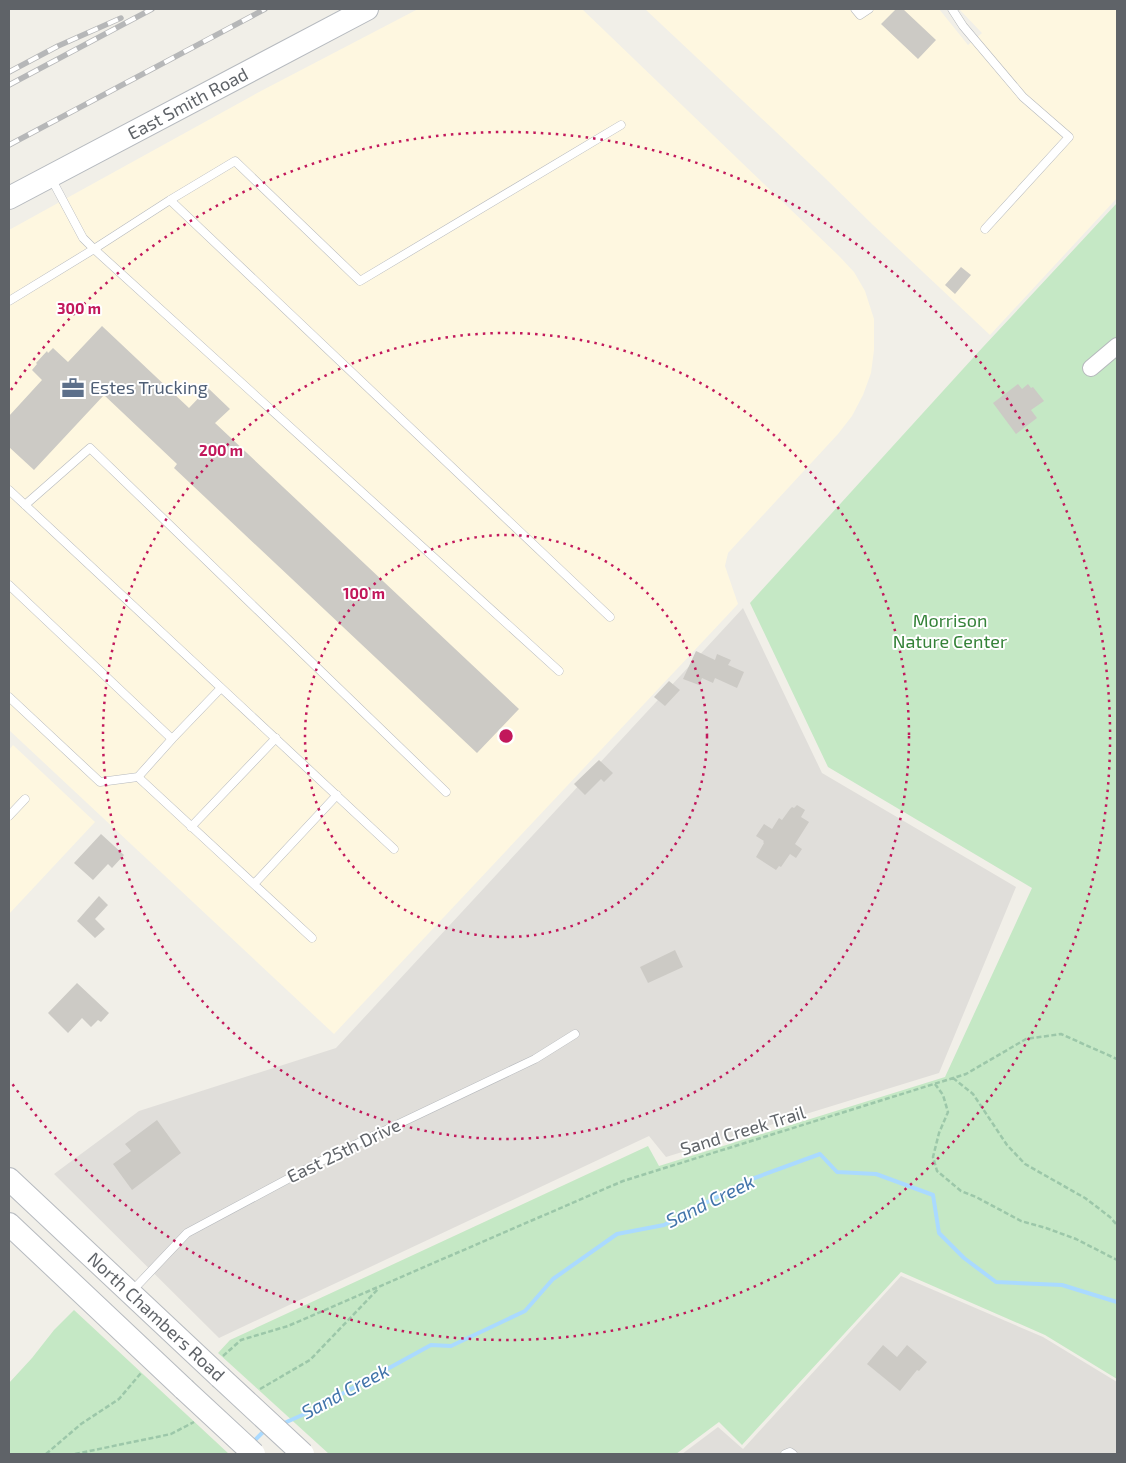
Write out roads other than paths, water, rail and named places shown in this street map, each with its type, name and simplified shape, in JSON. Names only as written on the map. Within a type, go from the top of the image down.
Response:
[{"type":"main road","name":"East Smith Road","points":[[9,198],[368,9]]},
{"type":"main road","name":"North Chambers Road","points":[[9,1179],[303,1454]]},
{"type":"main road","name":"North Chambers Road","points":[[9,1224],[254,1454]]},
{"type":"main road","points":[[108,1317],[130,1293]]},
{"type":"street","points":[[1091,368],[1117,346]]},
{"type":"lane","points":[[855,9],[860,15],[869,9]]},
{"type":"lane","points":[[952,9],[963,26],[1023,97],[1069,137],[985,229]]},
{"type":"lane","points":[[9,301],[235,161],[360,280],[621,125]]},
{"type":"lane","points":[[50,176],[83,238],[94,249],[560,671]]},
{"type":"lane","points":[[170,200],[610,617]]},
{"type":"lane","points":[[26,505],[90,448],[446,792]]},
{"type":"lane","points":[[9,490],[394,849]]},
{"type":"lane","points":[[9,585],[172,739]]},
{"type":"lane","points":[[9,697],[100,782],[138,777],[221,688]]},
{"type":"lane","points":[[191,827],[276,738]]},
{"type":"lane","points":[[138,777],[312,938]]},
{"type":"lane","points":[[254,884],[336,795]]},
{"type":"lane","points":[[9,816],[25,799]]},
{"type":"lane","name":"East 25th Drive","points":[[130,1293],[187,1233],[327,1158],[535,1059],[575,1034]]},
{"type":"lane","points":[[785,1454],[790,1452],[793,1454]]},
{"type":"waterway","name":"Sand Creek","points":[[282,1424],[309,1412],[431,1345],[451,1346],[525,1311],[553,1279],[617,1234],[664,1225],[749,1180],[820,1154],[837,1172],[876,1174],[933,1195],[939,1233],[964,1258],[996,1282],[1062,1285],[1117,1302]]},
{"type":"waterway","name":"Sand Creek","points":[[253,1442],[262,1433],[267,1431]]},
{"type":"railway","points":[[9,85],[152,9]]},
{"type":"railway","points":[[9,145],[265,9]]},
{"type":"railway","points":[[9,72],[58,46],[121,18]]},
{"type":"place","name":"Estes Trucking","points":[[73,388]]},
{"type":"park label","name":"Morrison Nature Center","points":[[950,631]]}]
